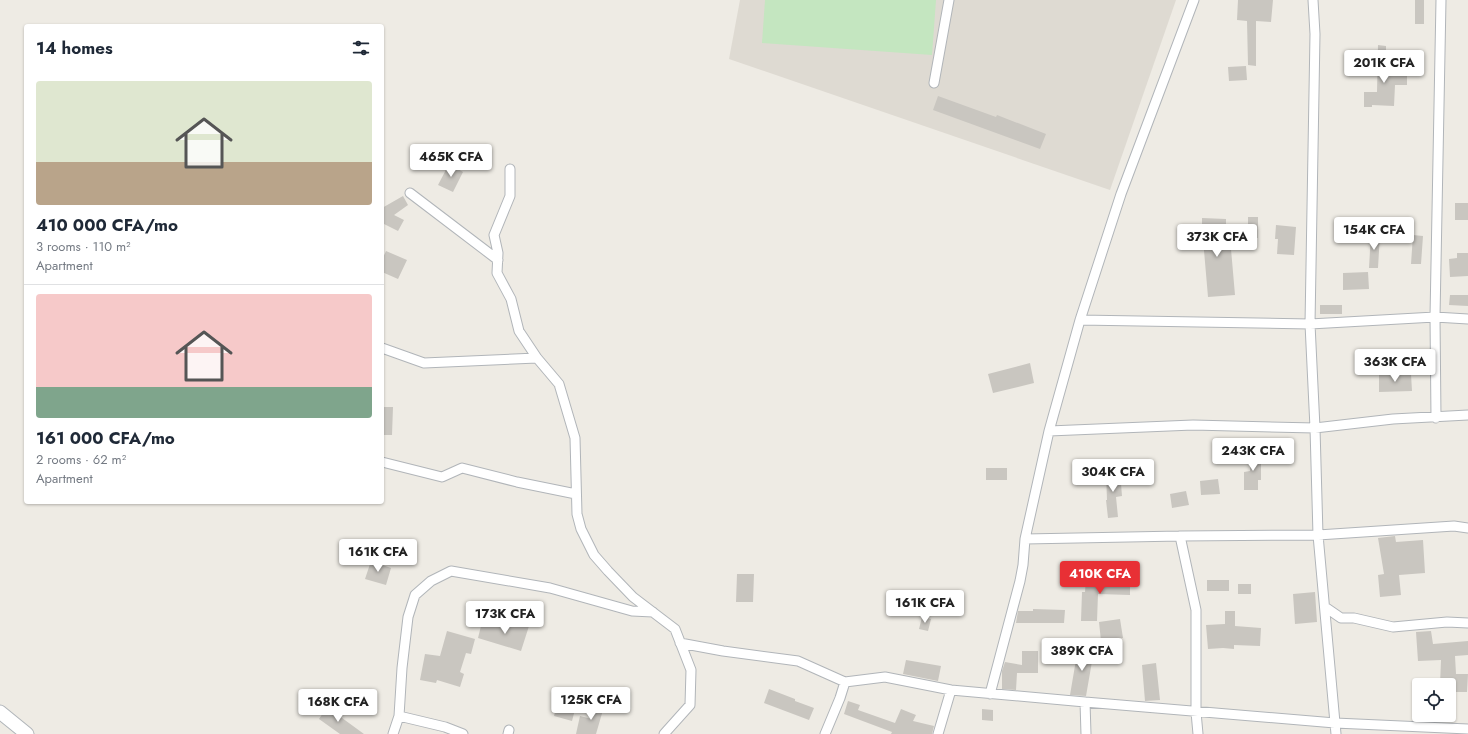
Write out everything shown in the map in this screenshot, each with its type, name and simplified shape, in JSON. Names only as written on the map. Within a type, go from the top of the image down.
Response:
[{"type":"street","points":[[934,83],[949,0]]},
{"type":"street","points":[[990,694],[1020,581],[1025,539],[1049,430],[1080,320],[1122,194],[1194,0]]},
{"type":"street","points":[[1313,0],[1315,34],[1310,324],[1318,535],[1336,734]]},
{"type":"street","points":[[1436,418],[1436,317],[1441,0]]},
{"type":"street","points":[[510,169],[510,196],[494,235],[498,253],[497,273],[511,299],[519,331],[537,358],[559,384],[575,438],[577,514],[581,530],[594,555],[608,571],[633,597],[675,629],[691,670],[690,705],[664,734]]},
{"type":"street","points":[[410,193],[498,260]]},
{"type":"street","points":[[1080,320],[1310,324],[1436,317],[1468,319]]},
{"type":"street","points":[[384,349],[424,363],[537,358]]},
{"type":"street","points":[[1049,430],[1193,425],[1315,428],[1393,419],[1468,416]]},
{"type":"street","points":[[384,462],[442,477],[462,468],[517,482],[576,494]]},
{"type":"street","points":[[1025,539],[1318,535],[1454,526],[1468,528]]},
{"type":"street","points":[[1180,536],[1196,610],[1196,712],[1198,734]]},
{"type":"street","points":[[393,734],[399,716],[402,668],[408,617],[415,595],[431,581],[451,571],[550,588],[632,611],[653,612]]},
{"type":"street","points":[[1324,607],[1341,618],[1354,618],[1393,627],[1447,622],[1468,623]]},
{"type":"street","points":[[680,643],[723,651],[798,661],[845,682],[885,677],[951,690],[990,694],[1335,723],[1468,729]]},
{"type":"street","points":[[825,734],[845,682]]},
{"type":"street","points":[[938,734],[951,690]]},
{"type":"street","points":[[1084,702],[1086,734]]},
{"type":"street","points":[[0,712],[27,734]]},
{"type":"street","points":[[399,716],[445,727],[463,734]]},
{"type":"shaded area","points":[[740,0],[1176,0],[1110,190],[729,59]]},
{"type":"green space","points":[[765,0],[936,0],[932,55],[762,43]]},
{"type":"building","points":[[1238,0],[1273,0],[1271,22],[1256,21],[1256,66],[1248,65],[1247,21],[1237,20]]},
{"type":"building","points":[[1415,0],[1424,0],[1424,24],[1415,24]]},
{"type":"building","points":[[1378,45],[1386,46],[1386,75],[1407,76],[1407,85],[1395,85],[1394,106],[1372,105],[1372,107],[1364,107],[1364,92],[1377,92]]},
{"type":"building","points":[[1246,66],[1247,80],[1229,81],[1228,67]]},
{"type":"building","points":[[938,96],[996,117],[997,115],[1046,134],[1040,149],[933,110]]},
{"type":"building","points":[[449,164],[463,172],[453,192],[438,185]]},
{"type":"building","points":[[403,196],[408,205],[394,215],[404,220],[398,231],[384,224],[384,207]]},
{"type":"building","points":[[1455,203],[1468,203],[1468,220],[1455,220]]},
{"type":"building","points":[[1248,217],[1258,217],[1258,238],[1248,238]]},
{"type":"building","points":[[1202,218],[1226,219],[1226,250],[1231,249],[1235,295],[1208,297],[1202,239]]},
{"type":"building","points":[[1276,225],[1296,227],[1294,255],[1277,254],[1278,239],[1275,239]]},
{"type":"building","points":[[1371,233],[1380,234],[1378,268],[1369,268]]},
{"type":"building","points":[[1413,235],[1423,236],[1421,264],[1411,264]]},
{"type":"building","points":[[386,251],[407,260],[398,279],[384,273],[384,256]]},
{"type":"building","points":[[1457,253],[1468,253],[1468,276],[1450,277],[1449,259],[1457,258]]},
{"type":"building","points":[[1368,272],[1369,289],[1343,290],[1343,273]]},
{"type":"building","points":[[1450,295],[1468,295],[1468,306],[1449,305]]},
{"type":"building","points":[[1320,305],[1342,305],[1342,314],[1320,314]]},
{"type":"building","points":[[1030,363],[1034,383],[993,393],[988,374]]},
{"type":"building","points":[[1411,374],[1412,391],[1379,392],[1379,375]]},
{"type":"building","points":[[384,407],[393,407],[392,435],[384,435]]},
{"type":"building","points":[[1250,451],[1261,451],[1261,480],[1258,480],[1258,490],[1244,490],[1244,472],[1250,471]]},
{"type":"building","points":[[986,468],[1007,468],[1007,480],[986,480]]},
{"type":"building","points":[[1120,471],[1122,496],[1116,497],[1118,517],[1108,518],[1106,473]]},
{"type":"building","points":[[1218,479],[1220,494],[1201,495],[1200,481]]},
{"type":"building","points":[[1186,491],[1189,505],[1172,508],[1170,494]]},
{"type":"building","points":[[1395,536],[1396,542],[1423,540],[1425,573],[1399,575],[1401,595],[1380,597],[1378,575],[1384,574],[1378,538]]},
{"type":"building","points":[[371,561],[391,568],[386,585],[365,579]]},
{"type":"building","points":[[737,574],[754,574],[753,602],[736,602]]},
{"type":"building","points":[[1086,578],[1130,581],[1130,595],[1098,594],[1097,621],[1081,621],[1082,592],[1085,592]]},
{"type":"building","points":[[1207,580],[1229,580],[1229,591],[1207,591]]},
{"type":"building","points":[[1238,584],[1251,584],[1251,594],[1238,594]]},
{"type":"building","points":[[1315,592],[1317,622],[1295,624],[1293,594]]},
{"type":"building","points":[[1033,609],[1065,610],[1064,623],[1016,623],[1018,611],[1033,611]]},
{"type":"building","points":[[1225,611],[1235,611],[1235,626],[1261,628],[1260,646],[1234,645],[1234,649],[1208,649],[1206,625],[1225,624]]},
{"type":"building","points":[[922,617],[931,619],[928,631],[919,629]]},
{"type":"building","points":[[1120,619],[1123,638],[1101,641],[1099,622]]},
{"type":"building","points":[[510,620],[529,626],[521,651],[478,638],[482,622],[507,628]]},
{"type":"building","points":[[447,631],[475,639],[471,654],[466,653],[460,672],[464,674],[460,687],[437,680],[436,683],[420,680],[425,654],[440,656]]},
{"type":"building","points":[[1431,631],[1433,644],[1468,641],[1468,655],[1455,656],[1456,674],[1468,674],[1467,692],[1456,692],[1456,678],[1440,678],[1441,660],[1418,661],[1416,632]]},
{"type":"building","points":[[1078,648],[1094,650],[1086,696],[1070,695]]},
{"type":"building","points":[[1022,651],[1038,651],[1038,673],[1017,673],[1016,690],[1002,689],[1002,671],[1005,662],[1022,665]]},
{"type":"building","points":[[906,660],[941,666],[938,681],[903,674]]},
{"type":"building","points":[[1156,663],[1160,700],[1145,701],[1142,665]]},
{"type":"building","points":[[769,689],[814,708],[809,720],[764,703]]},
{"type":"building","points":[[560,693],[578,698],[572,721],[554,716]]},
{"type":"building","points":[[597,701],[605,703],[596,734],[576,734],[580,716],[592,719]]},
{"type":"building","points":[[848,701],[860,705],[858,710],[895,723],[901,709],[916,715],[913,721],[934,726],[932,734],[891,734],[892,732],[844,714]]},
{"type":"building","points":[[327,707],[364,734],[340,734],[319,719]]},
{"type":"building","points":[[982,709],[993,710],[993,721],[982,720]]}]
